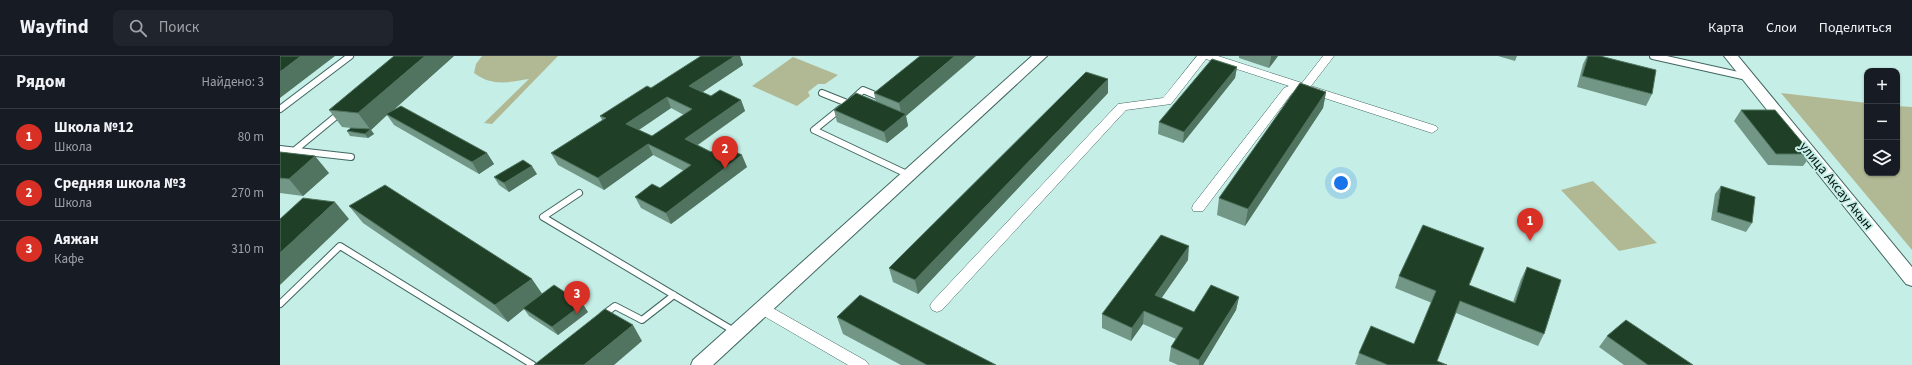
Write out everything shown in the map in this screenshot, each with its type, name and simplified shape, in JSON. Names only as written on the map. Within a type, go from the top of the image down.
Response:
[{"type":"street","points":[[700,365],[1040,56]]},
{"type":"street","points":[[936,306],[1122,108],[1167,101],[1203,56]]},
{"type":"street","points":[[1207,56],[1305,86],[1432,128]]},
{"type":"street","points":[[1198,208],[1288,90],[1305,86],[1329,56]]},
{"type":"street","name":"улица Аксау Акын","points":[[1731,56],[1912,279]]},
{"type":"street","points":[[762,308],[861,365]]},
{"type":"lane","points":[[280,109],[350,56]]},
{"type":"lane","points":[[1653,56],[1748,77]]},
{"type":"lane","points":[[889,93],[882,98],[863,90],[814,130],[909,175]]},
{"type":"lane","points":[[822,93],[847,104]]},
{"type":"lane","points":[[295,150],[342,111]]},
{"type":"lane","points":[[280,149],[351,157]]},
{"type":"lane","points":[[579,193],[543,217],[736,332]]},
{"type":"lane","points":[[280,304],[340,246],[534,365]]},
{"type":"lane","points":[[596,321],[615,306],[642,320],[674,295]]},
{"type":"green space","points":[[482,56],[558,56],[492,124],[484,123],[529,79],[494,82],[481,77],[474,73],[476,64]]},
{"type":"green space","points":[[793,57],[838,75],[825,84],[818,84],[808,92],[810,96],[797,106],[752,86]]},
{"type":"green space","points":[[1781,93],[1864,103],[1864,176],[1900,176],[1900,106],[1912,107],[1912,250]]},
{"type":"green space","points":[[1593,181],[1657,243],[1619,251],[1561,190]]},
{"type":"building","points":[[280,56],[301,56],[280,72]]},
{"type":"building","points":[[394,56],[425,56],[358,113],[329,110]]},
{"type":"building","points":[[701,56],[735,56],[689,86],[711,96],[720,90],[741,100],[685,139],[711,152],[721,145],[742,155],[666,213],[635,197],[652,184],[660,188],[691,165],[648,144],[598,178],[551,153],[606,118],[600,116],[647,86],[651,88]],"holes":[[[667,97],[692,109],[652,136],[626,124]]]},
{"type":"building","points":[[920,56],[955,56],[899,103],[874,93]]},
{"type":"building","points":[[1588,56],[1600,56],[1656,70],[1652,94],[1582,76]]},
{"type":"building","points":[[1212,59],[1237,67],[1184,132],[1159,122]]},
{"type":"building","points":[[1086,72],[1108,79],[915,280],[889,268]]},
{"type":"building","points":[[1300,83],[1326,92],[1248,209],[1219,198]]},
{"type":"building","points":[[856,93],[906,114],[884,132],[834,110]]},
{"type":"building","points":[[401,106],[487,153],[472,162],[386,114]]},
{"type":"building","points":[[1741,110],[1775,110],[1812,154],[1776,154]]},
{"type":"building","points":[[351,128],[371,129],[365,134],[347,131]]},
{"type":"building","points":[[280,152],[315,156],[289,179],[280,178]]},
{"type":"building","points":[[523,160],[532,166],[504,183],[494,177]]},
{"type":"building","points":[[385,185],[532,279],[495,305],[349,206]]},
{"type":"building","points":[[1721,186],[1755,197],[1752,223],[1717,212]]},
{"type":"building","points":[[303,198],[335,202],[280,253],[280,219]]},
{"type":"building","points":[[1423,225],[1484,248],[1469,285],[1515,303],[1527,267],[1561,280],[1544,334],[1460,301],[1437,361],[1447,365],[1388,365],[1359,353],[1371,326],[1414,344],[1436,291],[1399,276]]},
{"type":"building","points":[[1161,235],[1189,246],[1155,295],[1194,312],[1211,285],[1239,297],[1199,360],[1171,347],[1183,328],[1144,311],[1132,328],[1102,314]]},
{"type":"building","points":[[554,285],[583,304],[552,327],[523,308]]},
{"type":"building","points":[[860,295],[996,365],[927,365],[837,317]]},
{"type":"building","points":[[605,309],[633,325],[584,365],[534,365]]},
{"type":"building","points":[[1626,320],[1693,365],[1648,365],[1607,336]]},
{"type":"place","name":"Средняя школа №3","points":[[725,169]]},
{"type":"place","name":"Школа №12","points":[[1530,241]]},
{"type":"place","name":"Аяжан","points":[[577,314]]}]
